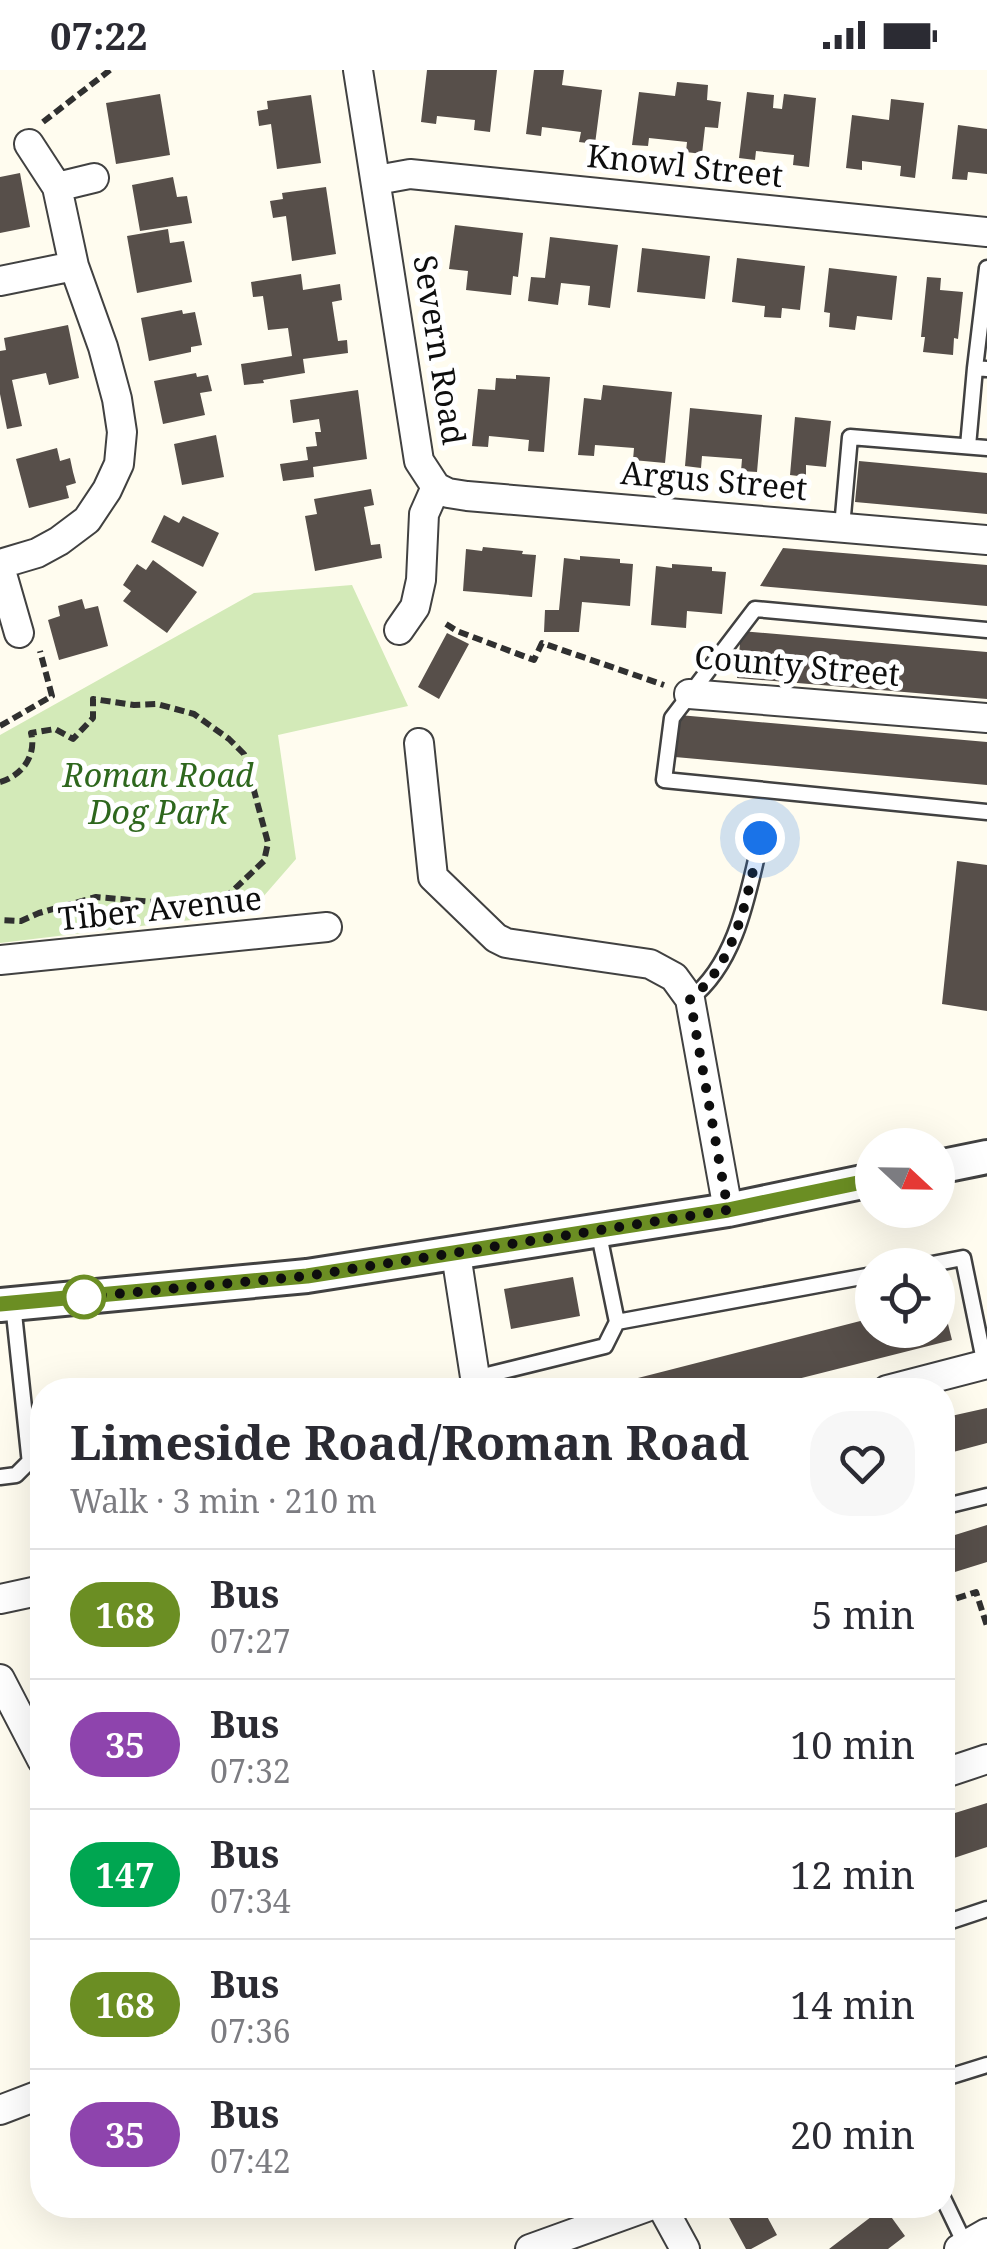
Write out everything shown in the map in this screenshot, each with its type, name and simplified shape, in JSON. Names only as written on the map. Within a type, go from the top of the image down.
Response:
[{"type":"street","name":"Severn Road","points":[[358,70],[419,461],[436,487],[424,514],[421,580],[415,608],[399,630]]},
{"type":"street","points":[[28,636],[0,566],[59,542],[87,520],[119,464],[122,432],[103,347],[74,266],[57,187],[29,144]]},
{"type":"street","name":"Knowl Street","points":[[377,180],[410,174],[987,232]]},
{"type":"street","points":[[57,187],[94,178]]},
{"type":"street","points":[[0,281],[74,266]]},
{"type":"street","name":"Argus Street","points":[[436,487],[468,496],[987,540]]},
{"type":"street","name":"County Street","points":[[689,694],[987,718]]},
{"type":"street","points":[[419,743],[433,878],[483,926],[506,944],[650,964],[674,978],[690,999],[728,1210]]},
{"type":"street","name":"Tiber Avenue","points":[[0,960],[327,927]]},
{"type":"street","points":[[955,1163],[987,1156]]},
{"type":"street","points":[[7,1304],[307,1276],[728,1210],[855,1184]]},
{"type":"street","points":[[456,1254],[475,1378]]},
{"type":"street","points":[[933,1378],[986,1364]]},
{"type":"street","points":[[0,1599],[30,1593]]},
{"type":"street","points":[[0,1679],[30,1737]]},
{"type":"street","points":[[955,1770],[987,1759]]},
{"type":"street","points":[[0,2110],[30,2099]]},
{"type":"street","points":[[530,2249],[616,2218]]},
{"type":"street","points":[[668,2218],[684,2249]]},
{"type":"lane","points":[[968,446],[981,369],[987,268]]},
{"type":"lane","points":[[842,527],[850,437],[987,448]]},
{"type":"lane","points":[[987,630],[755,609],[672,718],[664,780],[987,812]]},
{"type":"lane","points":[[690,999],[702,989],[730,946],[743,913],[760,838]]},
{"type":"lane","points":[[497,1378],[606,1346],[617,1322],[598,1229]]},
{"type":"lane","points":[[955,1260],[963,1258],[986,1364]]},
{"type":"lane","points":[[617,1322],[855,1278]]},
{"type":"lane","points":[[0,1478],[16,1475],[30,1464],[7,1304]]},
{"type":"lane","points":[[955,1504],[987,1496]]},
{"type":"lane","points":[[955,1920],[987,1909]]},
{"type":"lane","points":[[955,2076],[987,2065]]},
{"type":"lane","points":[[955,2217],[970,2242]]},
{"type":"path","points":[[29,144],[38,126],[110,70]]},
{"type":"path","name":"County Street","points":[[446,624],[534,660],[542,643],[689,694]]},
{"type":"path","points":[[0,726],[52,696],[28,636]]},
{"type":"path","points":[[0,782],[12,779],[29,760],[34,744],[31,733],[55,729],[74,738],[93,718],[93,699],[157,704],[194,714],[244,754],[268,843],[264,861],[224,899],[201,906],[96,896],[21,921],[0,920]]},
{"type":"path","points":[[955,1599],[976,1592],[987,1626]]},
{"type":"green space","name":"Roman Road Dog Park","points":[[352,585],[408,706],[278,735],[296,859],[249,913],[0,943],[0,735],[254,593]]},
{"type":"building","points":[[427,70],[497,70],[490,132],[474,130],[475,120],[437,116],[436,124],[421,122]]},
{"type":"building","points":[[534,70],[564,70],[562,85],[602,90],[595,144],[579,142],[581,132],[542,127],[541,136],[526,134]]},
{"type":"building","points":[[677,82],[708,85],[707,100],[721,102],[718,128],[705,127],[702,154],[686,152],[687,142],[649,138],[648,146],[632,145],[639,92],[675,96]]},
{"type":"building","points":[[747,92],[774,95],[773,108],[782,109],[784,94],[816,98],[809,167],[793,165],[794,155],[756,151],[755,160],[739,158]]},
{"type":"building","points":[[160,94],[170,155],[116,164],[106,103]]},
{"type":"building","points":[[311,95],[321,163],[277,169],[271,124],[259,126],[257,111],[268,109],[267,101]]},
{"type":"building","points":[[891,99],[924,103],[915,178],[900,176],[901,166],[862,161],[862,170],[846,168],[852,115],[889,120]]},
{"type":"building","points":[[958,125],[987,129],[987,174],[968,172],[967,180],[952,179]]},
{"type":"building","points":[[20,173],[30,227],[0,233],[0,177]]},
{"type":"building","points":[[173,177],[177,197],[187,196],[192,223],[140,231],[132,185]]},
{"type":"building","points":[[326,187],[336,254],[292,261],[286,216],[273,218],[270,201],[283,199],[282,193]]},
{"type":"building","points":[[455,225],[523,233],[518,277],[513,276],[511,295],[466,290],[468,271],[449,269]]},
{"type":"building","points":[[168,229],[170,243],[184,241],[192,282],[137,293],[127,236]]},
{"type":"building","points":[[550,237],[618,245],[610,308],[588,305],[590,286],[561,283],[558,305],[528,301],[531,277],[545,278]]},
{"type":"building","points":[[642,248],[710,256],[705,299],[637,292]]},
{"type":"building","points":[[737,258],[805,266],[800,310],[782,308],[781,318],[764,317],[765,306],[732,302]]},
{"type":"building","points":[[829,268],[897,276],[892,320],[857,316],[855,330],[829,327],[830,313],[824,312]]},
{"type":"building","points":[[301,274],[303,290],[340,284],[342,300],[332,302],[338,341],[347,340],[348,353],[303,359],[305,373],[244,385],[241,364],[292,356],[288,328],[268,330],[263,296],[253,297],[251,282]]},
{"type":"building","points":[[927,277],[941,278],[940,290],[963,292],[953,355],[923,352]]},
{"type":"building","points":[[182,310],[183,314],[195,312],[202,345],[191,347],[191,352],[149,361],[141,318]]},
{"type":"building","points":[[68,325],[79,378],[49,385],[46,373],[12,380],[22,426],[7,429],[0,394],[0,351],[6,350],[4,338]]},
{"type":"building","points":[[196,373],[197,377],[208,375],[212,391],[200,393],[205,415],[163,424],[154,381]]},
{"type":"building","points":[[516,375],[550,377],[544,452],[528,451],[529,440],[489,436],[488,447],[472,446],[478,389],[495,390],[496,378],[516,379]]},
{"type":"building","points":[[603,385],[672,392],[665,463],[633,460],[634,448],[595,445],[594,456],[578,455],[584,398],[601,400]]},
{"type":"building","points":[[358,390],[367,459],[313,467],[314,477],[283,481],[280,464],[308,460],[306,447],[317,446],[315,432],[321,432],[319,419],[293,423],[290,400]]},
{"type":"building","points":[[690,408],[762,415],[757,472],[741,471],[742,459],[702,456],[701,468],[685,466]]},
{"type":"building","points":[[795,417],[831,421],[826,467],[806,465],[806,477],[790,475]]},
{"type":"building","points":[[216,435],[224,477],[182,485],[174,444]]},
{"type":"building","points":[[57,448],[60,461],[70,458],[76,483],[66,486],[69,498],[29,508],[16,459]]},
{"type":"building","points":[[859,461],[987,473],[987,514],[855,502]]},
{"type":"building","points":[[371,489],[374,505],[364,507],[371,545],[380,544],[382,558],[315,571],[305,516],[317,514],[314,499]]},
{"type":"building","points":[[164,515],[179,523],[183,516],[219,533],[203,567],[151,542]]},
{"type":"building","points":[[483,547],[536,555],[532,597],[463,591],[466,549],[482,551]]},
{"type":"building","points":[[783,548],[987,565],[987,606],[760,586]]},
{"type":"building","points":[[580,556],[620,559],[620,563],[633,564],[630,606],[582,602],[579,632],[544,632],[545,610],[559,610],[564,558],[580,560]]},
{"type":"building","points":[[153,560],[197,592],[167,633],[123,601],[131,591],[123,585],[137,564],[146,570]]},
{"type":"building","points":[[672,564],[726,572],[722,614],[687,611],[686,628],[651,625],[656,566],[672,568]]},
{"type":"building","points":[[82,599],[85,609],[98,606],[108,646],[59,660],[48,620],[60,616],[58,606]]},
{"type":"building","points":[[741,631],[987,652],[987,699],[737,678]]},
{"type":"building","points":[[447,633],[469,644],[439,699],[418,687]]},
{"type":"building","points":[[679,715],[987,742],[987,785],[675,757]]},
{"type":"building","points":[[957,861],[987,865],[987,1011],[942,1004]]},
{"type":"building","points":[[573,1277],[580,1316],[511,1329],[504,1289]]},
{"type":"building","points":[[855,1322],[855,1348],[920,1348],[802,1378],[638,1378]]},
{"type":"building","points":[[987,1408],[987,1443],[955,1452],[955,1415]]},
{"type":"building","points":[[987,1525],[987,1562],[955,1572],[955,1535]]},
{"type":"building","points":[[987,1803],[987,1847],[955,1858],[955,1813]]},
{"type":"building","points":[[729,2218],[768,2218],[777,2235],[746,2249]]},
{"type":"building","points":[[870,2218],[892,2218],[905,2236],[888,2249],[829,2249]]},
{"type":"bus line","name":"168","points":[[0,1304],[307,1276],[728,1210],[855,1184]]},
{"type":"route","points":[[84,1297],[307,1276],[728,1210],[690,999],[702,989],[730,946],[743,913],[760,838]]}]
